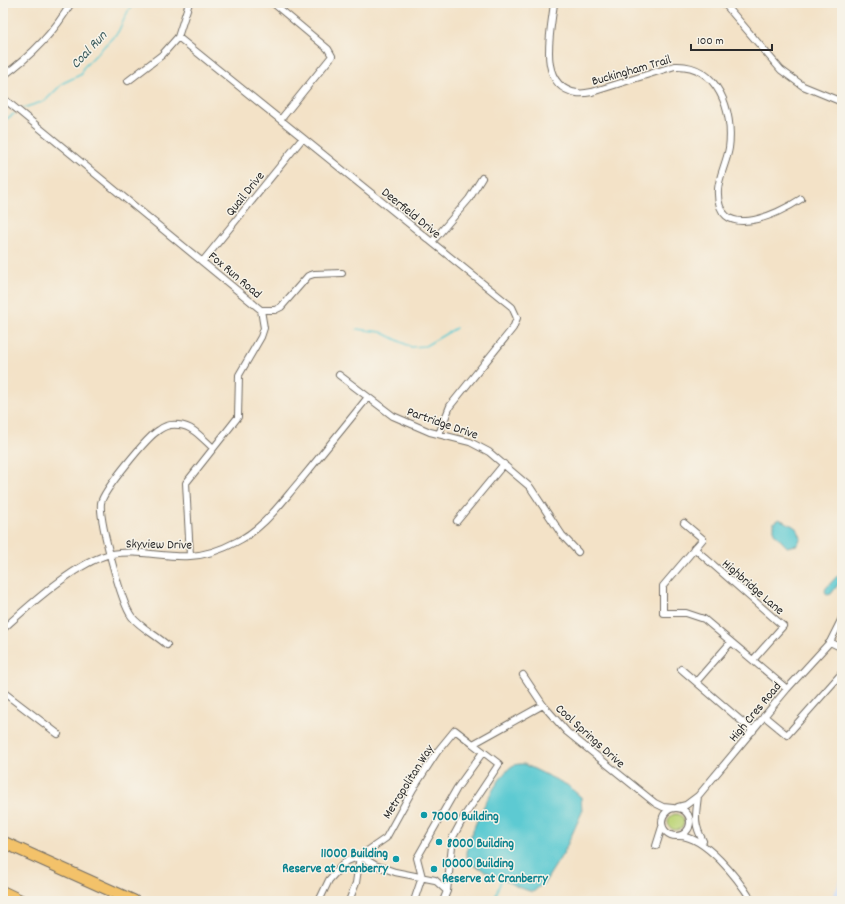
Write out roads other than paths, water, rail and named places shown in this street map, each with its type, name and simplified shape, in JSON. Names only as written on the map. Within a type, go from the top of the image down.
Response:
[{"type":"highway","points":[[3,842],[134,901]]},
{"type":"highway","points":[[3,892],[22,901]]},
{"type":"street","points":[[3,76],[24,60],[42,43],[71,3]]},
{"type":"street","points":[[128,81],[162,55],[178,37],[189,3]]},
{"type":"street","points":[[273,3],[328,49],[332,56],[281,119]]},
{"type":"street","name":"Buckingham Trail","points":[[554,3],[548,56],[549,66],[557,83],[578,94],[592,92],[675,66],[698,69],[708,76],[718,87],[726,105],[730,125],[729,148],[718,188],[723,212],[732,220],[744,221],[765,218],[780,212],[801,199]]},
{"type":"street","points":[[724,3],[781,70],[803,86],[842,102]]},
{"type":"street","name":"Deerfield Drive","points":[[178,37],[281,119],[302,139],[512,307],[517,318],[513,328],[450,406],[439,434]]},
{"type":"street","name":"Fox Run Road","points":[[3,98],[261,310],[264,328],[261,337],[239,375],[238,416],[186,483],[190,556]]},
{"type":"street","name":"Quail Drive","points":[[203,261],[302,139]]},
{"type":"street","points":[[432,242],[469,199],[482,178]]},
{"type":"street","points":[[261,310],[275,310],[281,307],[308,276],[314,274],[342,273]]},
{"type":"street","name":"Partridge Drive","points":[[339,374],[393,416],[439,434],[470,442],[489,452],[530,488],[562,535],[578,552]]},
{"type":"street","name":"Skyview Drive","points":[[3,629],[66,577],[86,565],[111,554],[126,552],[190,556],[227,546],[250,534],[262,524],[368,397]]},
{"type":"street","points":[[167,645],[138,623],[127,609],[111,554],[101,512],[103,497],[152,436],[165,426],[180,425],[192,429],[214,448]]},
{"type":"street","points":[[457,522],[504,464]]},
{"type":"street","points":[[684,523],[703,539],[663,586],[663,613],[686,614],[700,617],[787,689]]},
{"type":"street","name":"Highbridge Lane","points":[[694,548],[784,626],[753,660]]},
{"type":"street","name":"High Cres Road","points":[[675,808],[686,805],[698,796],[787,689],[830,642],[842,618]]},
{"type":"street","points":[[696,682],[731,642]]},
{"type":"street","points":[[830,642],[842,648]]},
{"type":"street","points":[[681,669],[752,731]]},
{"type":"street","points":[[764,716],[787,735],[842,673]]},
{"type":"street","name":"Cool Springs Drive","points":[[523,675],[543,705],[567,732],[655,803],[664,807],[675,808]]},
{"type":"street","points":[[3,692],[58,734]]},
{"type":"street","points":[[473,744],[543,705]]},
{"type":"street","name":"Metropolitan Way","points":[[319,901],[330,880],[345,862],[360,856],[386,838],[413,789],[437,752],[455,730],[498,764],[465,815],[454,837],[447,891],[444,901]]},
{"type":"street","points":[[414,901],[422,877],[417,858],[457,788],[483,752]]},
{"type":"street","points":[[698,796],[695,816],[696,825],[707,849]]},
{"type":"street","points":[[655,803],[666,833],[676,836],[689,837],[707,849],[740,881],[752,901]]},
{"type":"street","points":[[690,823],[686,832],[656,846],[664,813],[675,808],[686,811],[690,817],[690,823],[694,832],[703,841]]},
{"type":"street","points":[[349,901],[356,883],[360,856],[375,865],[395,872],[435,880],[447,891]]},
{"type":"water","points":[[779,519],[797,528],[801,538],[797,545],[787,547],[774,533],[774,522]]},
{"type":"water","points":[[841,572],[842,579],[831,594],[827,595],[825,591],[826,588]]},
{"type":"water","points":[[516,764],[524,764],[567,785],[581,797],[582,812],[564,852],[545,882],[533,892],[520,888],[471,864],[467,856],[471,835],[490,794],[505,772]]},
{"type":"waterway","name":"Coal Run","points":[[23,108],[45,101],[63,83],[82,74],[83,68],[118,32],[129,9],[136,3]]},
{"type":"waterway","name":"Coal Run","points":[[3,121],[14,114]]},
{"type":"waterway","points":[[357,329],[381,332],[411,347],[425,346],[456,328]]},
{"type":"waterway","points":[[494,901],[502,877]]},
{"type":"place","name":"7000 Building","points":[[424,815]]},
{"type":"place","name":"8000 Building","points":[[439,842]]},
{"type":"place","name":"11000 Building Reserve at Cranberry","points":[[396,859]]},
{"type":"place","name":"10000 Building Reserve at Cranberry","points":[[434,869]]}]
